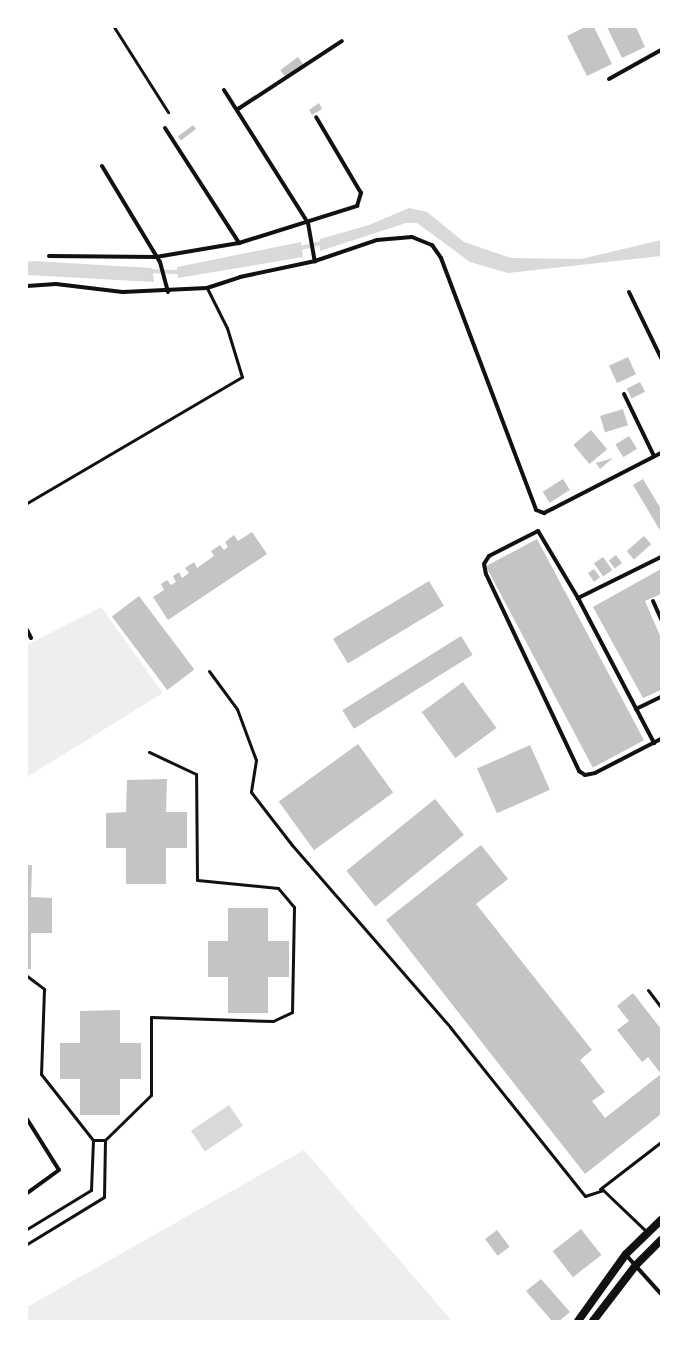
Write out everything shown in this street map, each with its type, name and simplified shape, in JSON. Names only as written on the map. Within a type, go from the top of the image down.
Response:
[{"type":"main road","points":[[578,1321],[626,1254],[661,1220]]},
{"type":"main road","points":[[594,1320],[636,1265],[661,1240]]},
{"type":"street","points":[[238,109],[342,41]]},
{"type":"street","points":[[608,78],[661,50]]},
{"type":"street","points":[[224,90],[238,109],[309,224],[315,261]]},
{"type":"street","points":[[49,256],[156,257],[239,243],[309,224],[348,211],[361,200],[361,193],[316,117]]},
{"type":"street","points":[[165,128],[239,243]]},
{"type":"street","points":[[102,166],[161,266],[168,292]]},
{"type":"street","points":[[27,286],[56,284],[86,290],[168,292],[207,288],[240,277],[315,261],[377,240],[402,236],[432,245],[441,258],[536,510],[544,513],[552,510],[661,453]]},
{"type":"street","points":[[629,292],[661,358]]},
{"type":"street","points":[[624,394],[654,456]]},
{"type":"street","points":[[654,743],[578,598],[538,531],[489,556],[484,564],[486,574],[579,771],[585,775],[595,773],[654,743],[661,739]]},
{"type":"street","points":[[578,598],[661,558]]},
{"type":"street","points":[[652,601],[661,619]]},
{"type":"street","points":[[27,630],[31,638]]},
{"type":"street","points":[[636,709],[661,697]]},
{"type":"street","points":[[27,1119],[59,1166],[56,1175],[27,1193]]},
{"type":"street","points":[[626,1254],[661,1294]]},
{"type":"street","points":[[585,1311],[594,1320]]},
{"type":"lane","points":[[114,27],[168,112]]},
{"type":"lane","points":[[27,503],[242,377],[226,328],[207,288]]},
{"type":"lane","points":[[209,671],[237,709],[256,760],[251,792],[292,846],[450,1027],[585,1196],[588,1198],[661,1142]]},
{"type":"lane","points":[[93,1140],[105,1140],[151,1095],[151,1017],[274,1021],[292,1012],[294,907],[278,888],[197,880],[196,774],[149,752]]},
{"type":"lane","points":[[27,976],[44,989],[41,1074],[93,1140],[91,1190],[27,1229]]},
{"type":"lane","points":[[648,990],[661,1008]]},
{"type":"lane","points":[[27,1244],[104,1197],[105,1140]]},
{"type":"lane","points":[[599,1190],[607,1193],[647,1232]]},
{"type":"shaded area","points":[[409,208],[427,212],[464,242],[511,258],[581,259],[661,240],[661,256],[508,273],[470,262],[417,223],[406,223],[320,251],[320,239],[369,225]]},
{"type":"shaded area","points":[[301,242],[303,257],[178,278],[177,267]]},
{"type":"shaded area","points":[[33,261],[152,268],[154,282],[27,275],[27,262]]},
{"type":"shaded area","points":[[101,607],[163,693],[27,777],[27,645]]},
{"type":"shaded area","points":[[229,1105],[243,1126],[205,1151],[191,1131]]},
{"type":"shaded area","points":[[304,1150],[452,1321],[27,1321],[27,1307]]},
{"type":"building","points":[[585,27],[594,27],[612,64],[587,76],[567,36]]},
{"type":"building","points":[[607,27],[636,27],[645,47],[622,58]]},
{"type":"building","points":[[298,57],[303,64],[285,77],[280,70]]},
{"type":"building","points":[[319,103],[322,109],[312,115],[309,110]]},
{"type":"building","points":[[193,125],[196,129],[181,140],[178,136]]},
{"type":"building","points":[[628,357],[636,374],[617,383],[609,366]]},
{"type":"building","points":[[640,382],[645,392],[632,399],[627,389]]},
{"type":"building","points":[[623,409],[628,425],[605,432],[600,416]]},
{"type":"building","points":[[591,430],[607,449],[589,464],[573,445]]},
{"type":"building","points":[[629,436],[637,449],[623,457],[615,444]]},
{"type":"building","points":[[613,458],[600,469],[596,463]]},
{"type":"building","points":[[563,479],[570,490],[550,503],[543,492]]},
{"type":"building","points":[[643,479],[661,509],[661,532],[633,485]]},
{"type":"building","points":[[252,532],[267,554],[168,620],[153,597],[164,590],[161,584],[167,580],[171,585],[176,582],[173,576],[179,572],[182,578],[189,573],[185,568],[194,562],[197,568],[214,556],[211,551],[220,545],[224,550],[228,547],[225,542],[234,535],[238,541]]},
{"type":"building","points":[[644,536],[651,544],[634,559],[627,551]]},
{"type":"building","points":[[537,539],[644,740],[593,768],[486,566]]},
{"type":"building","points":[[616,555],[622,563],[615,568],[609,560]]},
{"type":"building","points":[[603,557],[612,570],[603,576],[594,563]]},
{"type":"building","points":[[594,569],[600,577],[594,582],[588,573]]},
{"type":"building","points":[[661,569],[661,594],[645,601],[661,638],[661,690],[643,698],[593,607]]},
{"type":"building","points":[[429,581],[444,606],[348,664],[333,639]]},
{"type":"building","points":[[139,596],[194,669],[167,690],[112,616]]},
{"type":"building","points":[[461,636],[473,655],[354,729],[342,710]]},
{"type":"building","points":[[463,682],[497,728],[455,758],[422,712]]},
{"type":"building","points":[[358,744],[393,793],[314,850],[279,802]]},
{"type":"building","points":[[530,745],[550,790],[497,813],[477,769]]},
{"type":"building","points":[[167,779],[166,812],[187,812],[187,848],[166,848],[166,884],[126,884],[126,848],[106,848],[106,813],[126,812],[127,780]]},
{"type":"building","points":[[435,799],[464,835],[375,906],[346,871]]},
{"type":"building","points":[[481,845],[508,879],[476,904],[592,1050],[580,1060],[605,1092],[592,1101],[605,1118],[661,1074],[661,1114],[585,1174],[386,920]]},
{"type":"building","points":[[27,865],[32,865],[31,897],[52,898],[52,933],[31,933],[31,969],[27,969]]},
{"type":"building","points":[[228,908],[268,908],[268,941],[289,941],[289,977],[268,977],[268,1013],[228,1013],[228,977],[208,977],[208,941],[228,941]]},
{"type":"building","points":[[633,993],[661,1029],[661,1074],[648,1057],[642,1062],[617,1030],[629,1021],[617,1006]]},
{"type":"building","points":[[120,1010],[120,1043],[141,1043],[141,1079],[120,1079],[120,1115],[80,1115],[80,1079],[60,1079],[60,1043],[80,1043],[80,1011]]},
{"type":"building","points":[[581,1229],[601,1255],[573,1277],[553,1251]]},
{"type":"building","points":[[497,1230],[510,1247],[498,1256],[485,1239]]},
{"type":"building","points":[[541,1279],[570,1312],[559,1321],[552,1321],[526,1291]]},
{"type":"waterway","points":[[297,249],[325,242]]},
{"type":"waterway","points":[[147,271],[183,272]]}]
